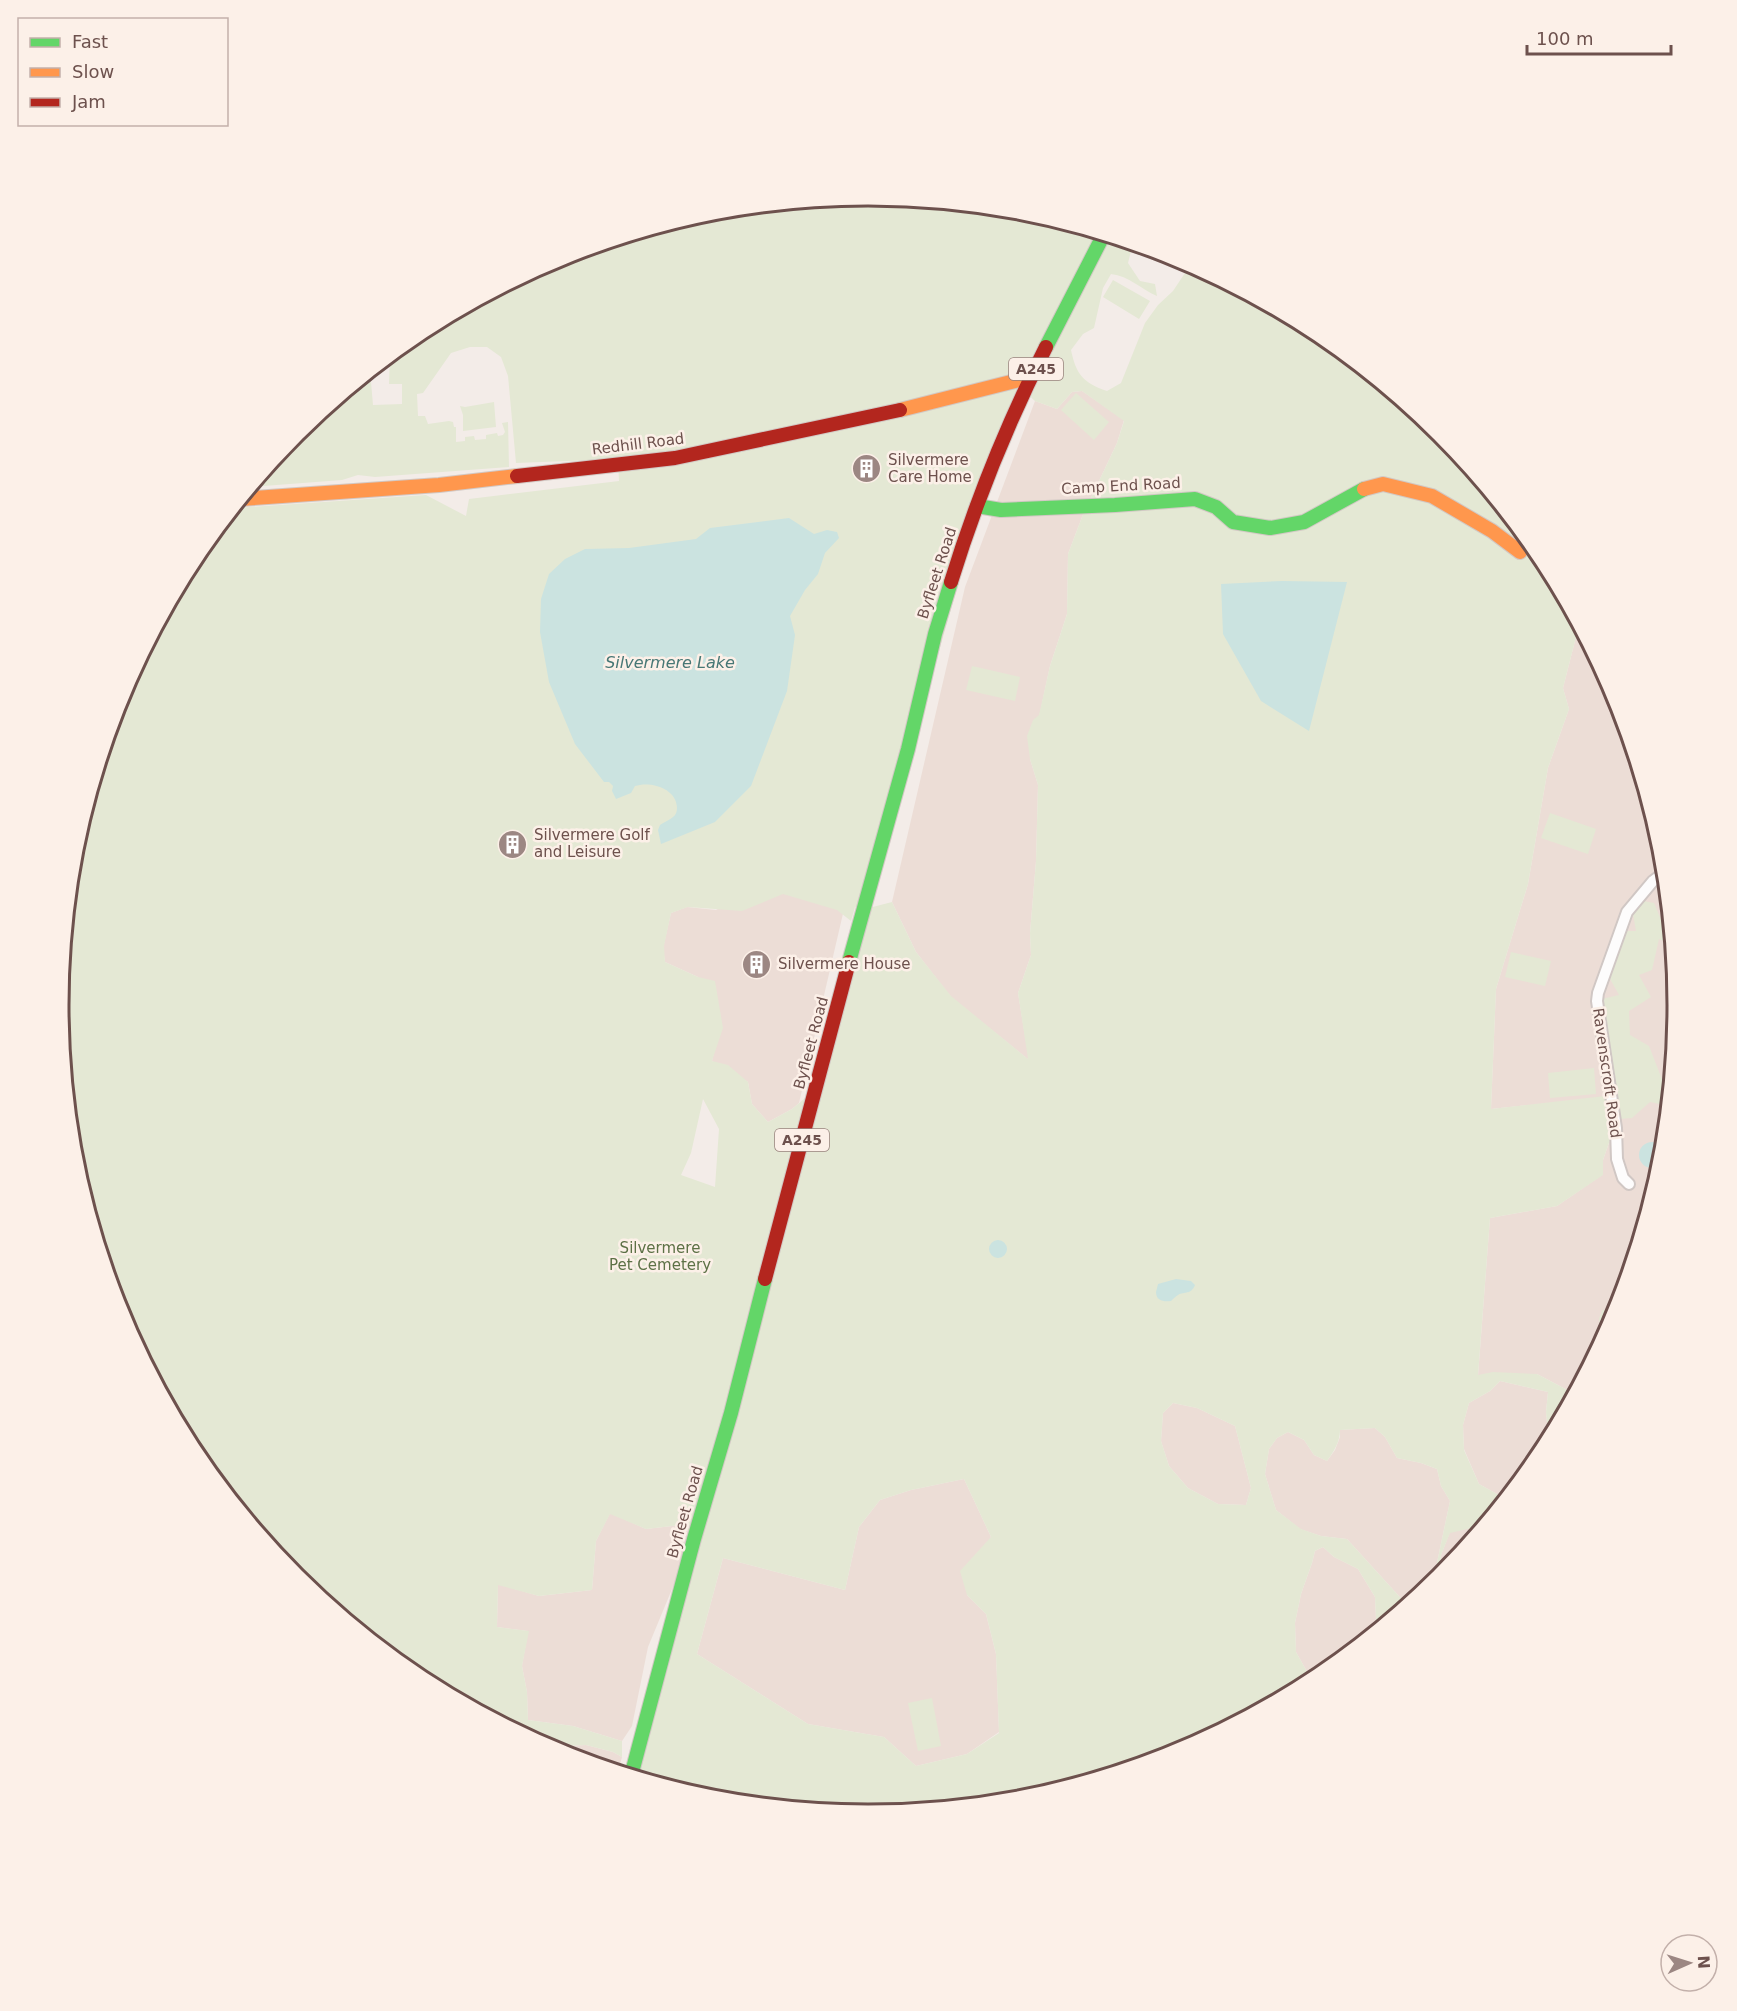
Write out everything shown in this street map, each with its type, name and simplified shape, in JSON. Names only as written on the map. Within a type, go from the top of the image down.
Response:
[{"type":"main road","name":"Byfleet Road","points":[[633,1769],[693,1539],[731,1413],[778,1228],[908,749],[935,634],[976,506],[993,464],[1032,377],[1101,241]]},
{"type":"main road","name":"Redhill Road","points":[[251,498],[439,485],[675,458],[838,425],[1032,377]]},
{"type":"main road","name":"Camp End Road","points":[[976,506],[1001,510],[1195,499],[1216,507],[1233,522],[1270,528],[1304,522],[1363,489],[1383,484],[1432,496],[1482,525],[1520,552]]},
{"type":"street","name":"Ravenscroft Road","points":[[1629,1184],[1623,1178],[1617,1159],[1616,1128],[1597,1002],[1598,993],[1627,912],[1657,878]]},
{"type":"shaded area","points":[[1082,391],[1124,420],[1117,443],[1082,517],[1068,554],[1067,614],[1050,666],[1030,759],[1038,785],[1036,861],[1030,933],[1031,955],[1018,993],[1029,1060],[951,997],[916,952],[892,902],[965,587],[1035,401],[1057,409],[1072,392]]},
{"type":"shaded area","points":[[1576,637],[1586,652],[1607,700],[1626,749],[1641,799],[1653,850],[1661,901],[1668,1006],[1661,1110],[1653,1161],[1641,1212],[1626,1262],[1607,1311],[1586,1359],[1569,1391],[1537,1374],[1478,1376],[1490,1218],[1557,1206],[1602,1175],[1603,1160],[1611,1137],[1528,1105],[1491,1109],[1496,989],[1528,884],[1548,768],[1569,709],[1563,688]]},
{"type":"shaded area","points":[[774,888],[845,905],[799,1103],[768,1122],[752,1104],[748,1082],[712,1061],[720,1023],[698,977],[665,962],[663,948],[671,913],[687,907],[716,910],[746,894]]},
{"type":"shaded area","points":[[1500,1381],[1548,1392],[1547,1427],[1500,1496],[1479,1484],[1464,1449],[1463,1425],[1469,1403],[1490,1391]]},
{"type":"shaded area","points":[[1173,1403],[1197,1408],[1235,1426],[1251,1488],[1246,1505],[1218,1504],[1188,1488],[1169,1466],[1161,1441],[1163,1413]]},
{"type":"shaded area","points":[[1375,1428],[1385,1437],[1397,1458],[1437,1469],[1441,1486],[1450,1501],[1436,1569],[1403,1600],[1347,1539],[1321,1536],[1300,1529],[1276,1510],[1265,1474],[1269,1449],[1277,1438],[1288,1432],[1304,1440],[1314,1455],[1327,1461],[1335,1450],[1340,1430]]},
{"type":"shaded area","points":[[964,1479],[991,1537],[967,1595],[986,1614],[996,1654],[999,1732],[967,1754],[916,1766],[884,1737],[808,1724],[697,1654],[723,1558],[845,1590],[859,1527],[880,1500],[911,1490]]},
{"type":"shaded area","points":[[610,1513],[646,1529],[681,1525],[694,1536],[648,1647],[632,1726],[622,1741],[573,1726],[528,1720],[527,1692],[522,1666],[528,1631],[497,1627],[498,1584],[539,1596],[592,1590],[596,1541]]},
{"type":"shaded area","points":[[1475,1527],[1440,1565],[1441,1555],[1450,1532]]},
{"type":"shaded area","points":[[1323,1547],[1334,1557],[1358,1569],[1375,1597],[1376,1619],[1373,1626],[1355,1640],[1308,1673],[1296,1652],[1295,1623],[1301,1594],[1315,1551]]},
{"type":"shaded area","points":[[586,1745],[613,1752],[622,1757],[620,1765],[568,1746]]},
{"type":"green space","name":"Silvermere Pet Cemetery","points":[[868,206],[921,208],[1024,221],[1075,233],[1131,250],[1128,263],[1140,281],[1155,284],[1157,296],[1129,280],[1111,274],[1103,288],[1094,328],[1083,334],[1071,350],[1078,371],[1092,385],[1107,391],[1121,383],[1145,323],[1158,305],[1173,291],[1186,272],[1222,288],[1268,313],[1355,371],[1396,404],[1470,478],[1533,561],[1577,636],[1563,688],[1569,709],[1548,768],[1528,884],[1496,989],[1491,1109],[1605,1096],[1611,1137],[1603,1160],[1603,1175],[1557,1206],[1490,1218],[1478,1375],[1493,1372],[1537,1374],[1569,1391],[1547,1427],[1548,1392],[1500,1381],[1490,1391],[1469,1403],[1463,1425],[1464,1450],[1479,1484],[1500,1496],[1475,1527],[1450,1533],[1441,1555],[1440,1565],[1436,1569],[1450,1501],[1441,1486],[1437,1469],[1397,1458],[1385,1437],[1375,1428],[1340,1430],[1338,1442],[1327,1461],[1314,1455],[1304,1440],[1288,1432],[1277,1438],[1269,1449],[1265,1474],[1276,1510],[1301,1529],[1321,1536],[1347,1539],[1403,1600],[1396,1607],[1373,1626],[1376,1619],[1375,1597],[1358,1569],[1334,1557],[1323,1547],[1315,1551],[1301,1594],[1295,1623],[1296,1652],[1308,1673],[1222,1723],[1125,1763],[1024,1790],[921,1803],[868,1805],[816,1803],[713,1790],[640,1771],[668,1668],[694,1536],[681,1525],[646,1529],[610,1514],[596,1541],[592,1590],[539,1596],[498,1585],[497,1627],[529,1631],[522,1666],[527,1692],[528,1720],[573,1726],[622,1741],[622,1757],[613,1752],[586,1745],[568,1746],[515,1723],[424,1670],[341,1607],[267,1533],[204,1450],[176,1405],[151,1359],[111,1262],[84,1161],[76,1110],[69,1006],[76,901],[84,850],[96,799],[111,749],[130,700],[151,652],[176,606],[204,561],[243,507],[426,495],[466,516],[469,499],[619,481],[618,459],[516,463],[508,376],[501,357],[487,347],[470,347],[451,353],[423,393],[417,394],[418,416],[425,416],[428,424],[453,422],[456,427],[456,442],[465,441],[465,437],[474,436],[475,440],[486,439],[486,435],[497,433],[498,436],[503,435],[505,432],[502,423],[508,422],[509,467],[375,477],[358,475],[342,480],[260,486],[303,440],[370,381],[373,405],[402,404],[402,384],[389,384],[390,366],[469,313],[515,288],[612,248],[713,221],[764,213]],"holes":[[[1082,391],[1124,421],[1117,443],[1082,517],[1068,554],[1067,614],[1050,666],[1039,715],[1033,720],[1027,736],[1030,759],[1038,785],[1036,861],[1030,933],[1031,955],[1018,993],[1028,1059],[951,996],[916,952],[892,902],[865,909],[993,463],[1025,392],[1035,401],[1057,409],[1072,392]],[[783,894],[837,910],[851,921],[855,907],[864,909],[816,1089],[792,1109],[768,1122],[752,1104],[748,1082],[728,1065],[712,1061],[723,1028],[715,981],[698,977],[665,962],[664,946],[671,913],[688,907],[742,911]],[[703,1099],[719,1129],[715,1187],[681,1175],[691,1153]],[[1173,1403],[1197,1408],[1235,1426],[1251,1488],[1246,1505],[1218,1504],[1188,1488],[1169,1466],[1161,1441],[1163,1413]],[[964,1479],[991,1537],[960,1571],[967,1595],[986,1614],[996,1654],[999,1733],[967,1754],[916,1766],[884,1737],[808,1724],[697,1654],[723,1558],[845,1590],[859,1527],[880,1500],[911,1490]]]},
{"type":"green space","points":[[1113,280],[1150,301],[1139,319],[1103,297]]},
{"type":"green space","points":[[1076,393],[1109,422],[1094,440],[1061,410]]},
{"type":"green space","points":[[494,402],[496,427],[463,431],[463,415],[460,406]]},
{"type":"green space","points":[[972,666],[1020,677],[1015,701],[966,690]]},
{"type":"green space","points":[[1550,813],[1596,829],[1588,854],[1541,838]]},
{"type":"green space","points":[[1643,901],[1654,903],[1663,923],[1665,942],[1659,939],[1652,970],[1639,975],[1651,997],[1629,1011],[1630,1035],[1649,1046],[1664,1082],[1662,1104],[1650,1102],[1632,1118],[1619,1119],[1602,999],[1619,995],[1609,977],[1626,931],[1636,931],[1633,914]]},
{"type":"green space","points":[[1511,952],[1551,961],[1545,986],[1505,977]]},
{"type":"green space","points":[[1594,1068],[1596,1094],[1550,1098],[1548,1073]]},
{"type":"green space","points":[[1602,1310],[1608,1310],[1601,1325],[1599,1319]]},
{"type":"green space","points":[[932,1698],[941,1746],[918,1751],[908,1703]]},
{"type":"water","name":"Silvermere Lake","points":[[789,518],[814,534],[827,530],[837,532],[839,538],[825,553],[818,574],[805,590],[790,616],[795,635],[787,691],[751,786],[715,822],[661,844],[658,830],[660,825],[677,812],[673,795],[655,785],[641,785],[635,786],[631,793],[616,799],[612,791],[613,786],[609,782],[604,782],[575,744],[549,682],[540,632],[541,599],[549,574],[565,559],[585,549],[629,548],[696,539],[710,528]]},
{"type":"water","points":[[1282,581],[1347,582],[1309,731],[1261,701],[1223,634],[1221,584]]},
{"type":"water","points":[[1656,1143],[1651,1168],[1643,1164],[1639,1155],[1643,1146]]},
{"type":"water","points":[[998,1240],[1004,1243],[1007,1249],[1004,1255],[998,1258],[992,1255],[989,1249],[992,1243]]},
{"type":"water","points":[[1176,1279],[1191,1281],[1195,1285],[1192,1290],[1178,1295],[1171,1301],[1159,1299],[1156,1295],[1158,1284]]},
{"type":"traffic: fast","points":[[1046,347],[1101,241]]},
{"type":"traffic: fast","points":[[977,506],[1001,510],[1195,499],[1216,507],[1233,522],[1270,528],[1304,522],[1364,489]]},
{"type":"traffic: fast","points":[[849,962],[908,749],[935,634],[951,582]]},
{"type":"traffic: fast","points":[[633,1769],[694,1539],[731,1413],[765,1279]]},
{"type":"traffic: slow","points":[[900,410],[1031,377]]},
{"type":"traffic: slow","points":[[251,498],[439,485],[517,476]]},
{"type":"traffic: slow","points":[[1364,489],[1383,484],[1432,496],[1492,531],[1520,552]]},
{"type":"traffic: jam","points":[[951,582],[994,462],[1046,347]]},
{"type":"traffic: jam","points":[[517,476],[675,458],[900,410]]},
{"type":"traffic: jam","points":[[765,1279],[849,962]]},
{"type":"place","name":"Silvermere Care Home","points":[[867,469]]},
{"type":"place","name":"Silvermere Golf and Leisure","points":[[513,844]]},
{"type":"place","name":"Silvermere House","points":[[757,964]]}]
